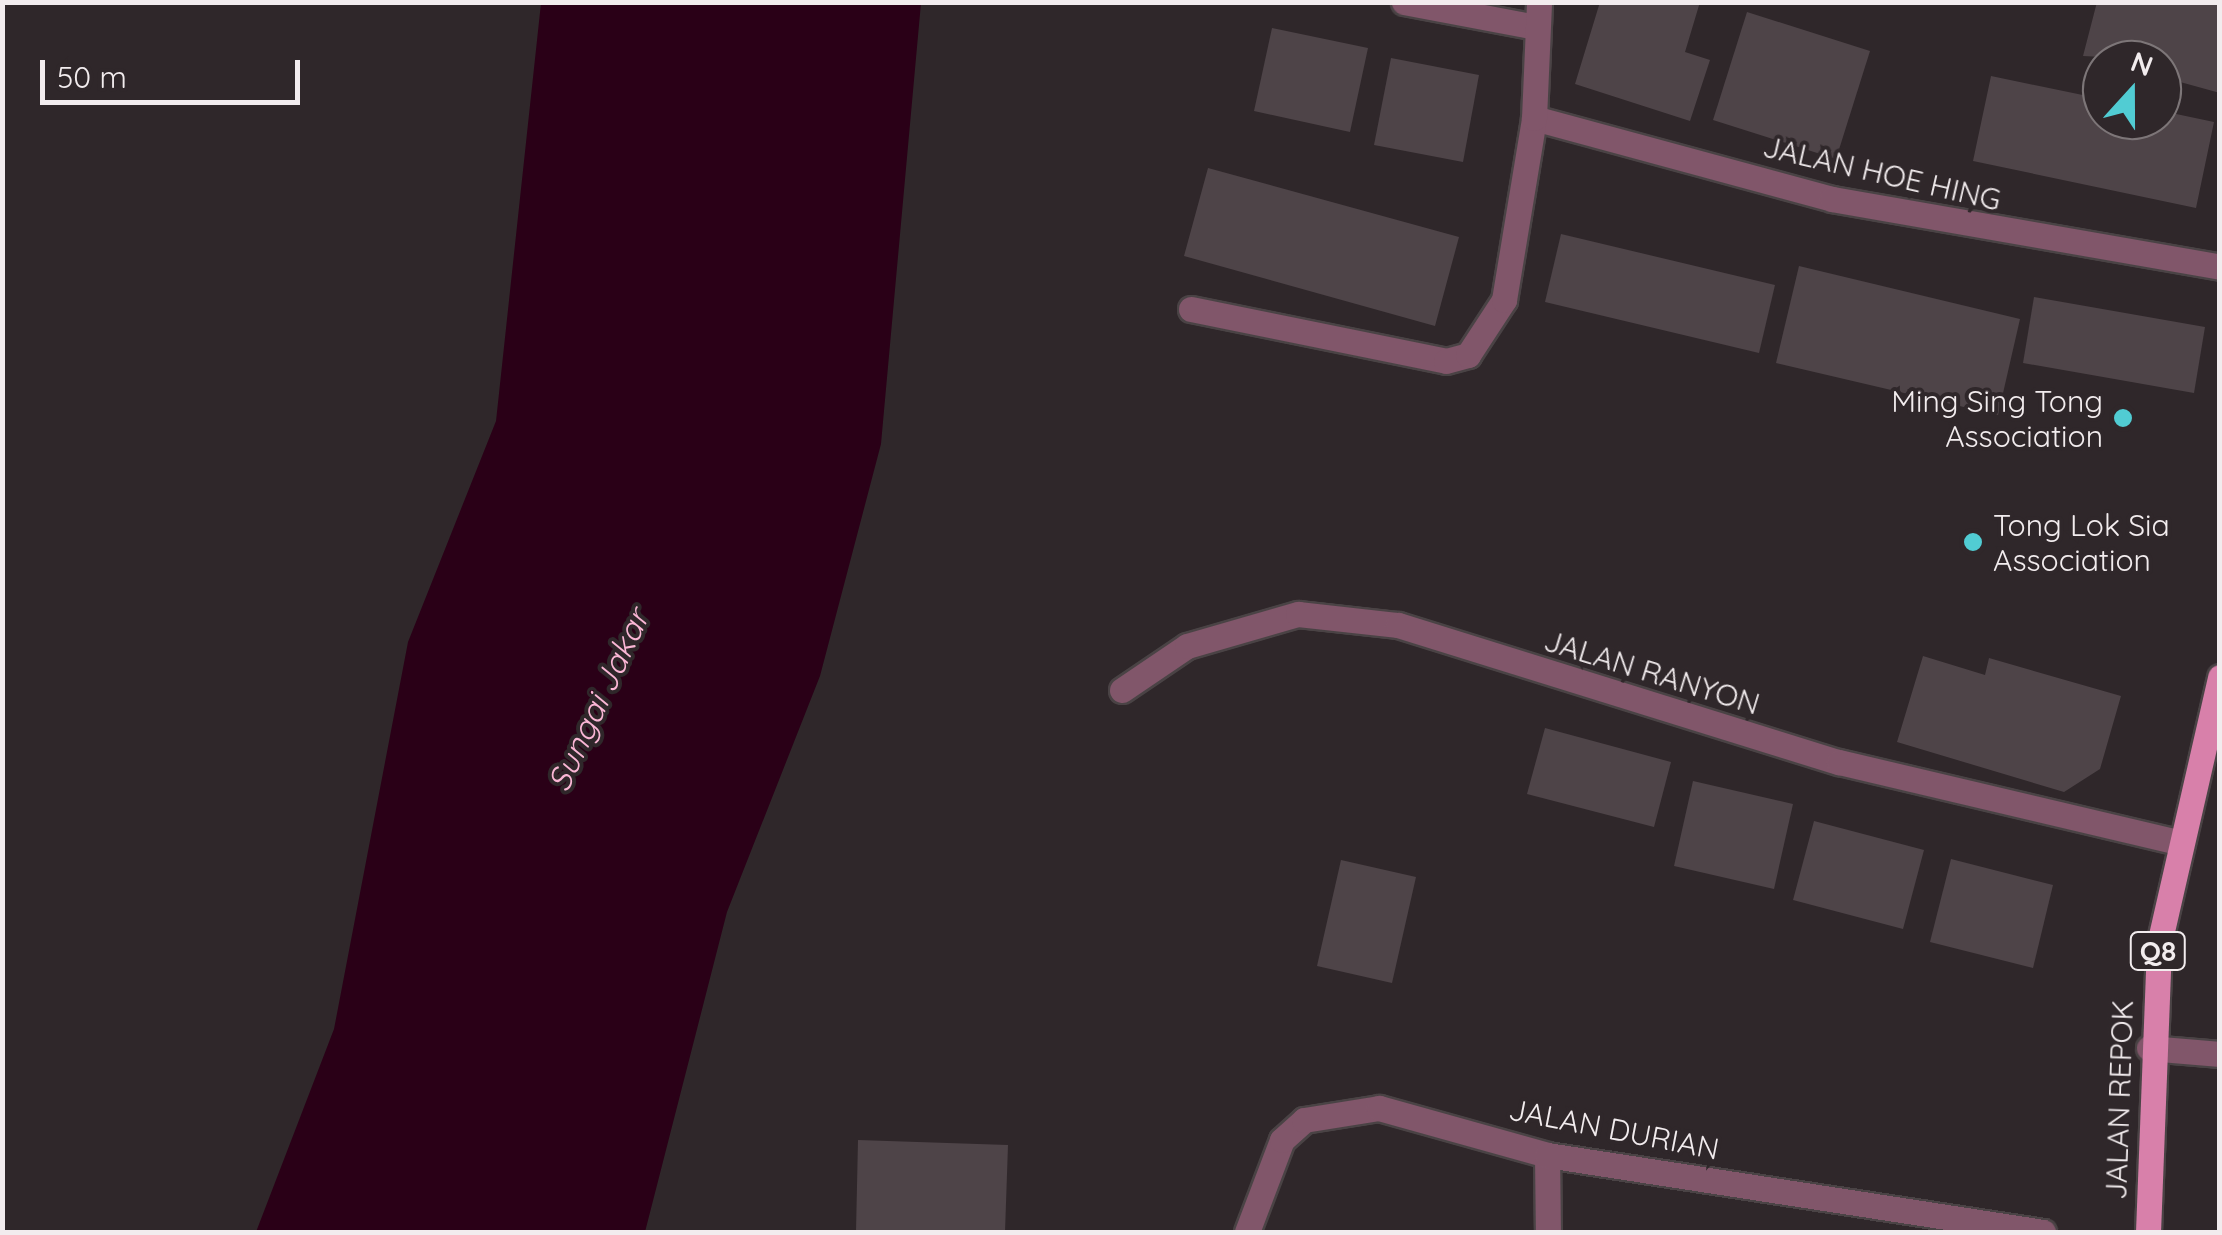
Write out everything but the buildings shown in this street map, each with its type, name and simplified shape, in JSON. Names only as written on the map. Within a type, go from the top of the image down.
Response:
[{"type":"main road","name":"JALAN REPOK","points":[[2148,1232],[2149,1048],[2177,842],[2220,677]]},
{"type":"street","points":[[1191,309],[1446,360],[1468,355],[1504,300],[1534,118],[1538,15],[1404,2]]},
{"type":"street","name":"JALAN HOE HING","points":[[1534,118],[1851,203],[2220,267]]},
{"type":"street","name":"JALAN RANYON","points":[[1122,690],[1187,646],[1298,614],[1398,625],[1839,762],[2177,842]]},
{"type":"street","points":[[2149,1048],[2220,1054]]},
{"type":"street","name":"JALAN DURIAN","points":[[1247,1232],[1282,1140],[1304,1120],[1337,1110],[1379,1108],[1547,1155],[1893,1221],[2043,1232]]},
{"type":"street","points":[[1547,1155],[1548,1232]]},
{"type":"water","name":"Sungai Jakar","points":[[541,3],[921,3],[881,444],[820,676],[727,912],[645,1232],[256,1232],[334,1029],[408,642],[496,421]]},
{"type":"place","name":"Ming Sing Tong Association","points":[[2123,418]]},
{"type":"place","name":"Tong Lok Sia Association","points":[[1973,542]]}]
